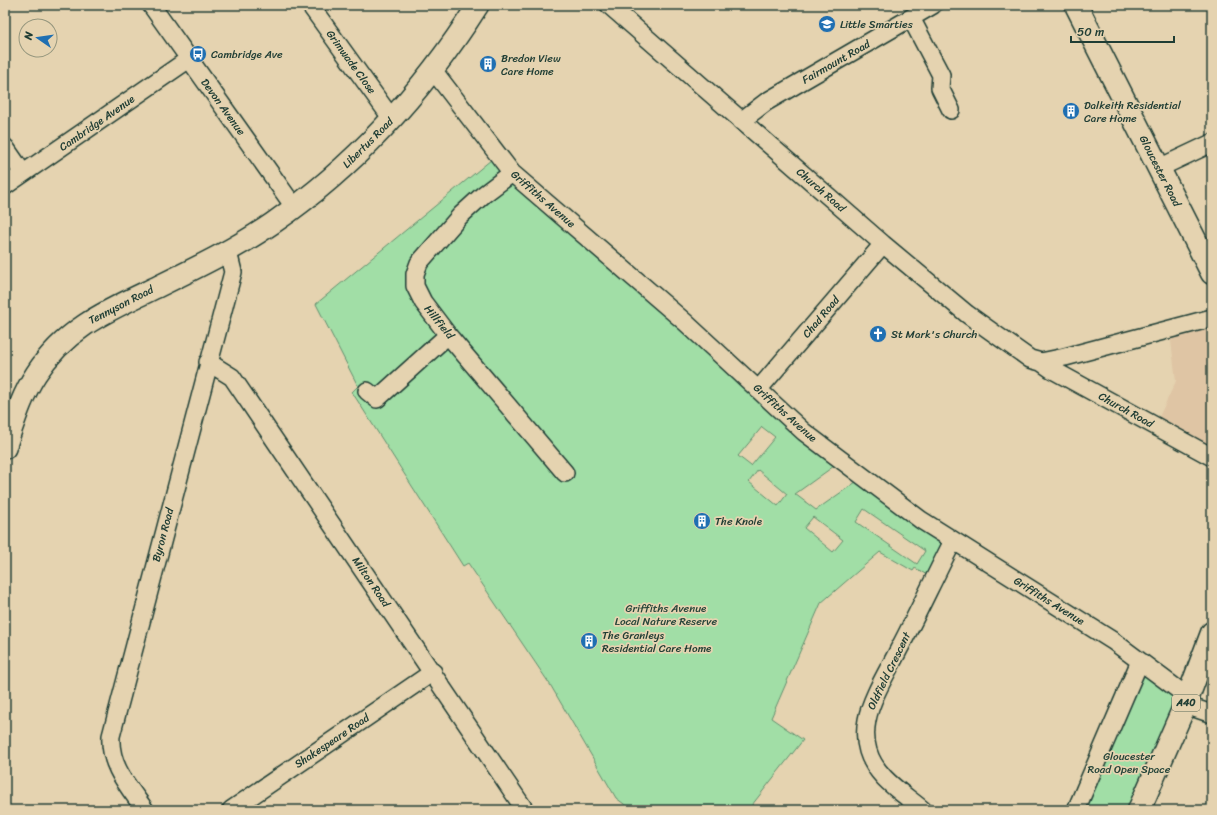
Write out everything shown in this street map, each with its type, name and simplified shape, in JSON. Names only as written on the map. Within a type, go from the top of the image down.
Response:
[{"type":"main road","name":"Gloucester Road","points":[[1076,5],[1212,273]]},
{"type":"main road","name":"A40","points":[[1145,808],[1212,633]]},
{"type":"street","name":"Devon Avenue","points":[[151,5],[295,208]]},
{"type":"street","name":"Grimwade Close","points":[[310,5],[392,120]]},
{"type":"street","name":"Libertus Road","points":[[228,252],[295,208],[342,169],[392,120],[433,70],[478,5]]},
{"type":"street","name":"Church Road","points":[[609,5],[882,244],[966,314],[1030,359],[1041,362],[1051,369],[1212,457]]},
{"type":"street","name":"Fairmount Road","points":[[741,121],[766,102],[933,5]]},
{"type":"street","points":[[911,18],[941,74],[940,88],[951,110]]},
{"type":"street","name":"Cambridge Avenue","points":[[5,186],[189,59]]},
{"type":"street","name":"Griffiths Avenue","points":[[433,70],[512,173],[685,322],[804,432],[921,520],[1113,641],[1186,701],[1212,714]]},
{"type":"street","points":[[1159,168],[1212,143]]},
{"type":"street","points":[[5,147],[23,173]]},
{"type":"street","name":"Hillfield","points":[[512,173],[483,195],[460,216],[419,263],[415,280],[419,297],[448,335],[565,472]]},
{"type":"street","name":"Chad Road","points":[[758,390],[882,244]]},
{"type":"street","name":"Byron Road","points":[[145,810],[116,768],[111,752],[111,736],[208,362],[233,272],[228,252]]},
{"type":"street","name":"Tennyson Road","points":[[5,448],[27,388],[46,360],[70,336],[97,316],[228,252]]},
{"type":"street","points":[[1041,362],[1066,357],[1212,318]]},
{"type":"street","points":[[367,391],[377,399],[448,335]]},
{"type":"street","name":"Milton Road","points":[[208,362],[232,377],[525,810]]},
{"type":"street","name":"Oldfield Crescent","points":[[923,810],[882,776],[876,769],[866,742],[867,720],[889,668],[953,541]]},
{"type":"street","points":[[1076,810],[1140,662]]},
{"type":"street","name":"Shakespeare Road","points":[[231,810],[433,672]]},
{"type":"shaded area","points":[[1212,324],[1212,447],[1158,419],[1176,381],[1170,333]]},
{"type":"green space","name":"Griffiths Avenue Local Nature Reserve","points":[[497,155],[841,461],[795,494],[816,510],[863,477],[953,541],[934,579],[915,568],[913,571],[880,552],[821,603],[771,718],[803,740],[748,810],[632,810],[616,798],[551,686],[468,563],[463,566],[352,392],[358,386],[316,304]],"holes":[[[762,427],[775,437],[751,466],[738,456]],[[758,470],[787,494],[778,506],[749,482]],[[864,509],[925,551],[917,564],[856,522]],[[813,517],[843,540],[833,552],[804,528]]]},
{"type":"green space","name":"Gloucester Road Open Space","points":[[1140,661],[1188,697],[1139,810],[1076,810]]},
{"type":"place","name":"Little Smarties","points":[[827,24]]},
{"type":"place","name":"Cambridge Ave","points":[[198,54]]},
{"type":"place","name":"Bredon View Care Home","points":[[488,64]]},
{"type":"place","name":"Dalkeith Residential Care Home","points":[[1071,111]]},
{"type":"place","name":"St Mark's Church","points":[[878,334]]},
{"type":"place","name":"The Knole","points":[[702,521]]},
{"type":"place","name":"The Granleys Residential Care Home","points":[[589,641]]}]
